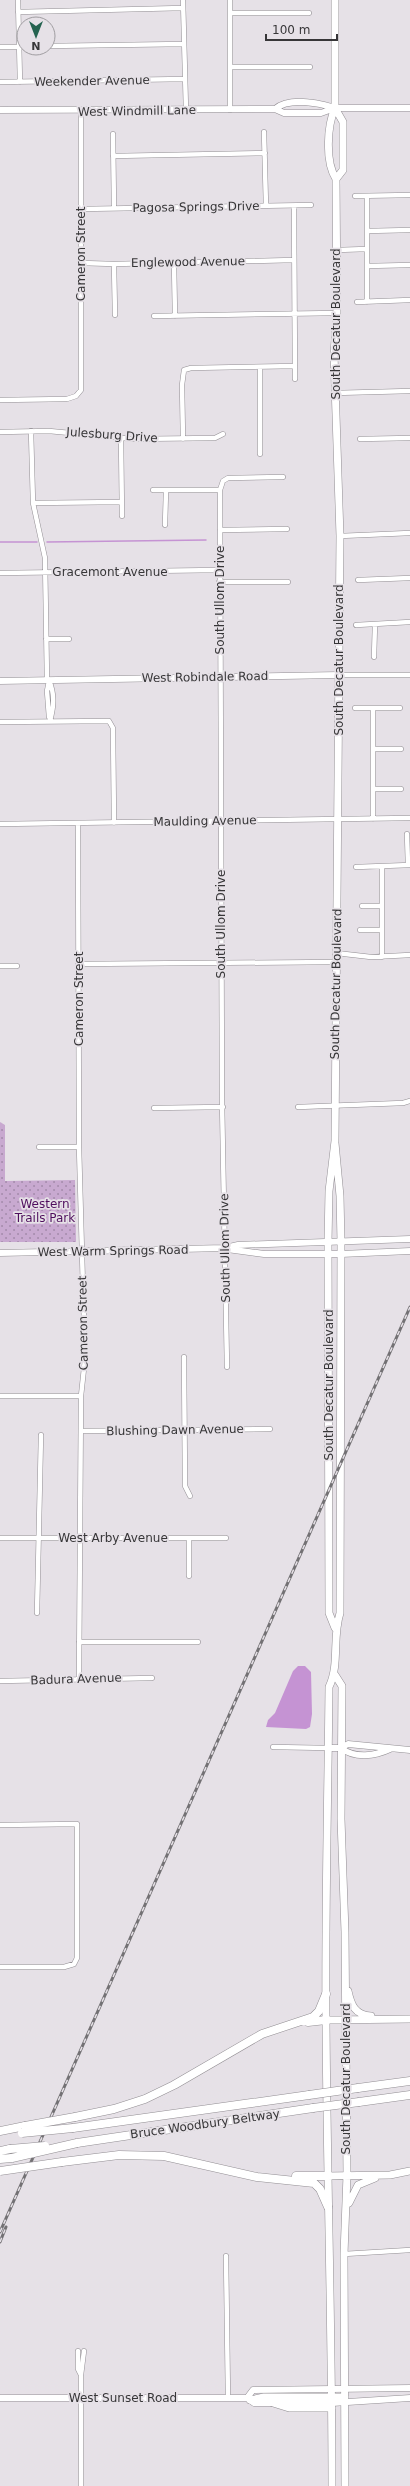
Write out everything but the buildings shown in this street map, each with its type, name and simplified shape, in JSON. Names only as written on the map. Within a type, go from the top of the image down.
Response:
[{"type":"highway","points":[[295,2024],[316,2015],[326,1994]]},
{"type":"highway","points":[[0,2131],[23,2130],[114,2109],[159,2093],[243,2044],[278,2028],[326,2020]]},
{"type":"highway","name":"Bruce Woodbury Beltway","points":[[0,2135],[23,2130],[72,2128],[410,2081]]},
{"type":"highway","name":"Bruce Woodbury Beltway","points":[[0,2151],[77,2143],[410,2095]]},
{"type":"highway","points":[[0,2159],[12,2158],[77,2143]]},
{"type":"highway","points":[[0,2171],[119,2155],[164,2156],[238,2173],[316,2184],[328,2207]]},
{"type":"highway","points":[[273,2178],[328,2176]]},
{"type":"main road","name":"South Decatur Boulevard","points":[[332,2486],[332,2272],[328,2207],[326,1994],[329,1686],[335,1675],[335,1628],[340,1614],[341,1254],[340,1189],[335,1141],[336,953],[339,820],[340,536],[334,354],[337,314],[336,179],[330,170],[330,119],[335,108],[335,0]]},
{"type":"main road","name":"West Windmill Lane","points":[[275,109],[281,104],[320,103],[335,108]]},
{"type":"main road","name":"South Decatur Boulevard","points":[[335,108],[343,122],[343,170],[336,179]]},
{"type":"main road","name":"West Windmill Lane","points":[[0,110],[81,111],[275,109],[284,112],[321,112],[335,108],[410,108]]},
{"type":"main road","name":"West Robindale Road","points":[[0,681],[339,675]]},
{"type":"main road","name":"South Decatur Boulevard","points":[[335,1141],[329,1191],[328,1242],[329,1613],[335,1628]]},
{"type":"main road","name":"West Warm Springs Road","points":[[225,1248],[238,1245],[410,1239]]},
{"type":"main road","name":"West Warm Springs Road","points":[[0,1253],[225,1248],[264,1254],[341,1254],[410,1251]]},
{"type":"main road","name":"South Decatur Boulevard","points":[[335,1675],[342,1686],[341,1748],[347,2176],[344,2254],[345,2486]]},
{"type":"main road","points":[[328,1748],[341,1748],[348,1744],[410,1750]]},
{"type":"main road","points":[[341,1748],[348,1754],[377,1755],[390,1749]]},
{"type":"main road","points":[[345,1975],[351,2001],[357,2012],[363,2015],[410,2020]]},
{"type":"main road","points":[[326,2020],[398,2019]]},
{"type":"main road","points":[[346,2215],[352,2193],[358,2185],[364,2181],[410,2171]]},
{"type":"main road","points":[[328,2176],[390,2175]]},
{"type":"main road","points":[[273,2403],[289,2408],[345,2396],[410,2388]]},
{"type":"main road","points":[[345,2396],[410,2398]]},
{"type":"main road","points":[[248,2399],[264,2397],[332,2399]]},
{"type":"main road","name":"West Sunset Road","points":[[0,2398],[228,2398],[248,2399],[254,2403],[273,2403]]},
{"type":"street","points":[[18,0],[18,16]]},
{"type":"street","points":[[183,0],[186,110]]},
{"type":"street","points":[[230,0],[230,110]]},
{"type":"street","points":[[18,12],[183,8]]},
{"type":"street","points":[[230,13],[309,13]]},
{"type":"street","points":[[56,46],[184,44]]},
{"type":"street","points":[[0,47],[16,47]]},
{"type":"street","points":[[20,82],[21,56]]},
{"type":"street","points":[[230,67],[310,67]]},
{"type":"street","name":"Weekender Avenue","points":[[0,82],[185,79]]},
{"type":"street","name":"Cameron Street","points":[[0,400],[66,399],[76,396],[81,390],[81,111]]},
{"type":"street","points":[[264,132],[266,206]]},
{"type":"street","points":[[113,134],[114,208]]},
{"type":"street","points":[[114,156],[265,153]]},
{"type":"street","points":[[355,196],[410,195]]},
{"type":"street","points":[[367,196],[367,302]]},
{"type":"street","name":"Pagosa Springs Drive","points":[[80,209],[310,205]]},
{"type":"street","points":[[294,206],[295,379]]},
{"type":"street","points":[[367,231],[410,230]]},
{"type":"street","points":[[337,250],[367,249]]},
{"type":"street","name":"Englewood Avenue","points":[[81,263],[114,264],[294,260]]},
{"type":"street","points":[[174,263],[175,316]]},
{"type":"street","points":[[114,264],[115,315]]},
{"type":"street","points":[[367,266],[410,265]]},
{"type":"street","points":[[357,302],[410,300]]},
{"type":"street","points":[[154,316],[337,314]]},
{"type":"street","points":[[183,438],[182,385],[184,370],[191,368],[295,366]]},
{"type":"street","points":[[260,367],[260,454]]},
{"type":"street","points":[[335,393],[410,391]]},
{"type":"street","points":[[31,431],[33,504],[45,572],[47,691],[50,721]]},
{"type":"street","name":"Julesburg Drive","points":[[0,432],[31,431],[77,433],[121,438],[215,438],[223,434]]},
{"type":"street","points":[[121,438],[122,516]]},
{"type":"street","points":[[360,439],[410,438]]},
{"type":"street","name":"South Ullom Drive","points":[[228,1367],[221,964],[220,490],[223,481],[228,478],[283,477]]},
{"type":"street","points":[[153,490],[220,490]]},
{"type":"street","points":[[165,525],[166,491]]},
{"type":"street","points":[[33,504],[121,502]]},
{"type":"street","points":[[220,530],[287,529]]},
{"type":"street","points":[[340,536],[410,533]]},
{"type":"street","name":"Gracemont Avenue","points":[[0,573],[219,570]]},
{"type":"street","points":[[358,580],[410,578]]},
{"type":"street","points":[[219,582],[288,582]]},
{"type":"street","points":[[356,625],[410,622]]},
{"type":"street","points":[[374,657],[375,624]]},
{"type":"street","points":[[46,638],[69,638]]},
{"type":"street","name":"West Robindale Road","points":[[339,675],[410,675]]},
{"type":"street","points":[[355,708],[400,708]]},
{"type":"street","points":[[372,708],[373,819]]},
{"type":"street","points":[[0,722],[109,721],[114,728],[114,823]]},
{"type":"street","points":[[373,749],[401,749]]},
{"type":"street","points":[[373,789],[401,789]]},
{"type":"street","name":"Maulding Avenue","points":[[0,824],[410,818]]},
{"type":"street","name":"Cameron Street","points":[[78,823],[79,1147],[85,1360],[81,1396],[79,1678]]},
{"type":"street","points":[[356,867],[409,865],[407,834]]},
{"type":"street","points":[[382,866],[382,957]]},
{"type":"street","points":[[362,906],[382,906]]},
{"type":"street","points":[[360,930],[382,930]]},
{"type":"street","points":[[336,953],[382,957],[410,955]]},
{"type":"street","points":[[78,964],[336,962]]},
{"type":"street","points":[[0,966],[17,966]]},
{"type":"street","points":[[298,1107],[403,1103],[410,1100]]},
{"type":"street","points":[[154,1108],[223,1107]]},
{"type":"street","points":[[39,1147],[79,1147]]},
{"type":"street","points":[[184,1356],[185,1486],[190,1496]]},
{"type":"street","points":[[0,1396],[81,1396]]},
{"type":"street","name":"Blushing Dawn Avenue","points":[[81,1431],[270,1429]]},
{"type":"street","points":[[36,1613],[40,1538],[41,1435]]},
{"type":"street","name":"West Arby Avenue","points":[[0,1538],[226,1538]]},
{"type":"street","points":[[189,1538],[189,1576]]},
{"type":"street","points":[[79,1642],[198,1642]]},
{"type":"street","name":"Badura Avenue","points":[[0,1681],[74,1681],[79,1678],[152,1678]]},
{"type":"street","points":[[273,1747],[328,1748]]},
{"type":"street","points":[[0,1824],[77,1824],[77,1958],[74,1964],[64,1967],[0,1967]]},
{"type":"street","points":[[344,2254],[410,2250]]},
{"type":"street","points":[[226,2256],[228,2398]]},
{"type":"street","points":[[78,2351],[78,2369],[81,2375]]},
{"type":"street","points":[[81,2486],[81,2375],[84,2351]]},
{"type":"green space","name":"Western Trails Park","points":[[0,1122],[5,1125],[5,1181],[75,1180],[76,1242],[0,1242]]},
{"type":"shaded area","points":[[298,1666],[305,1666],[311,1672],[312,1714],[310,1727],[306,1729],[266,1727],[268,1720],[275,1713],[293,1671]]},
{"type":"waterway","points":[[47,542],[206,540]]},
{"type":"waterway","points":[[0,542],[37,542]]},
{"type":"railway","points":[[0,2232],[410,1307]]},
{"type":"railway","points":[[0,2242],[6,2227]]}]
